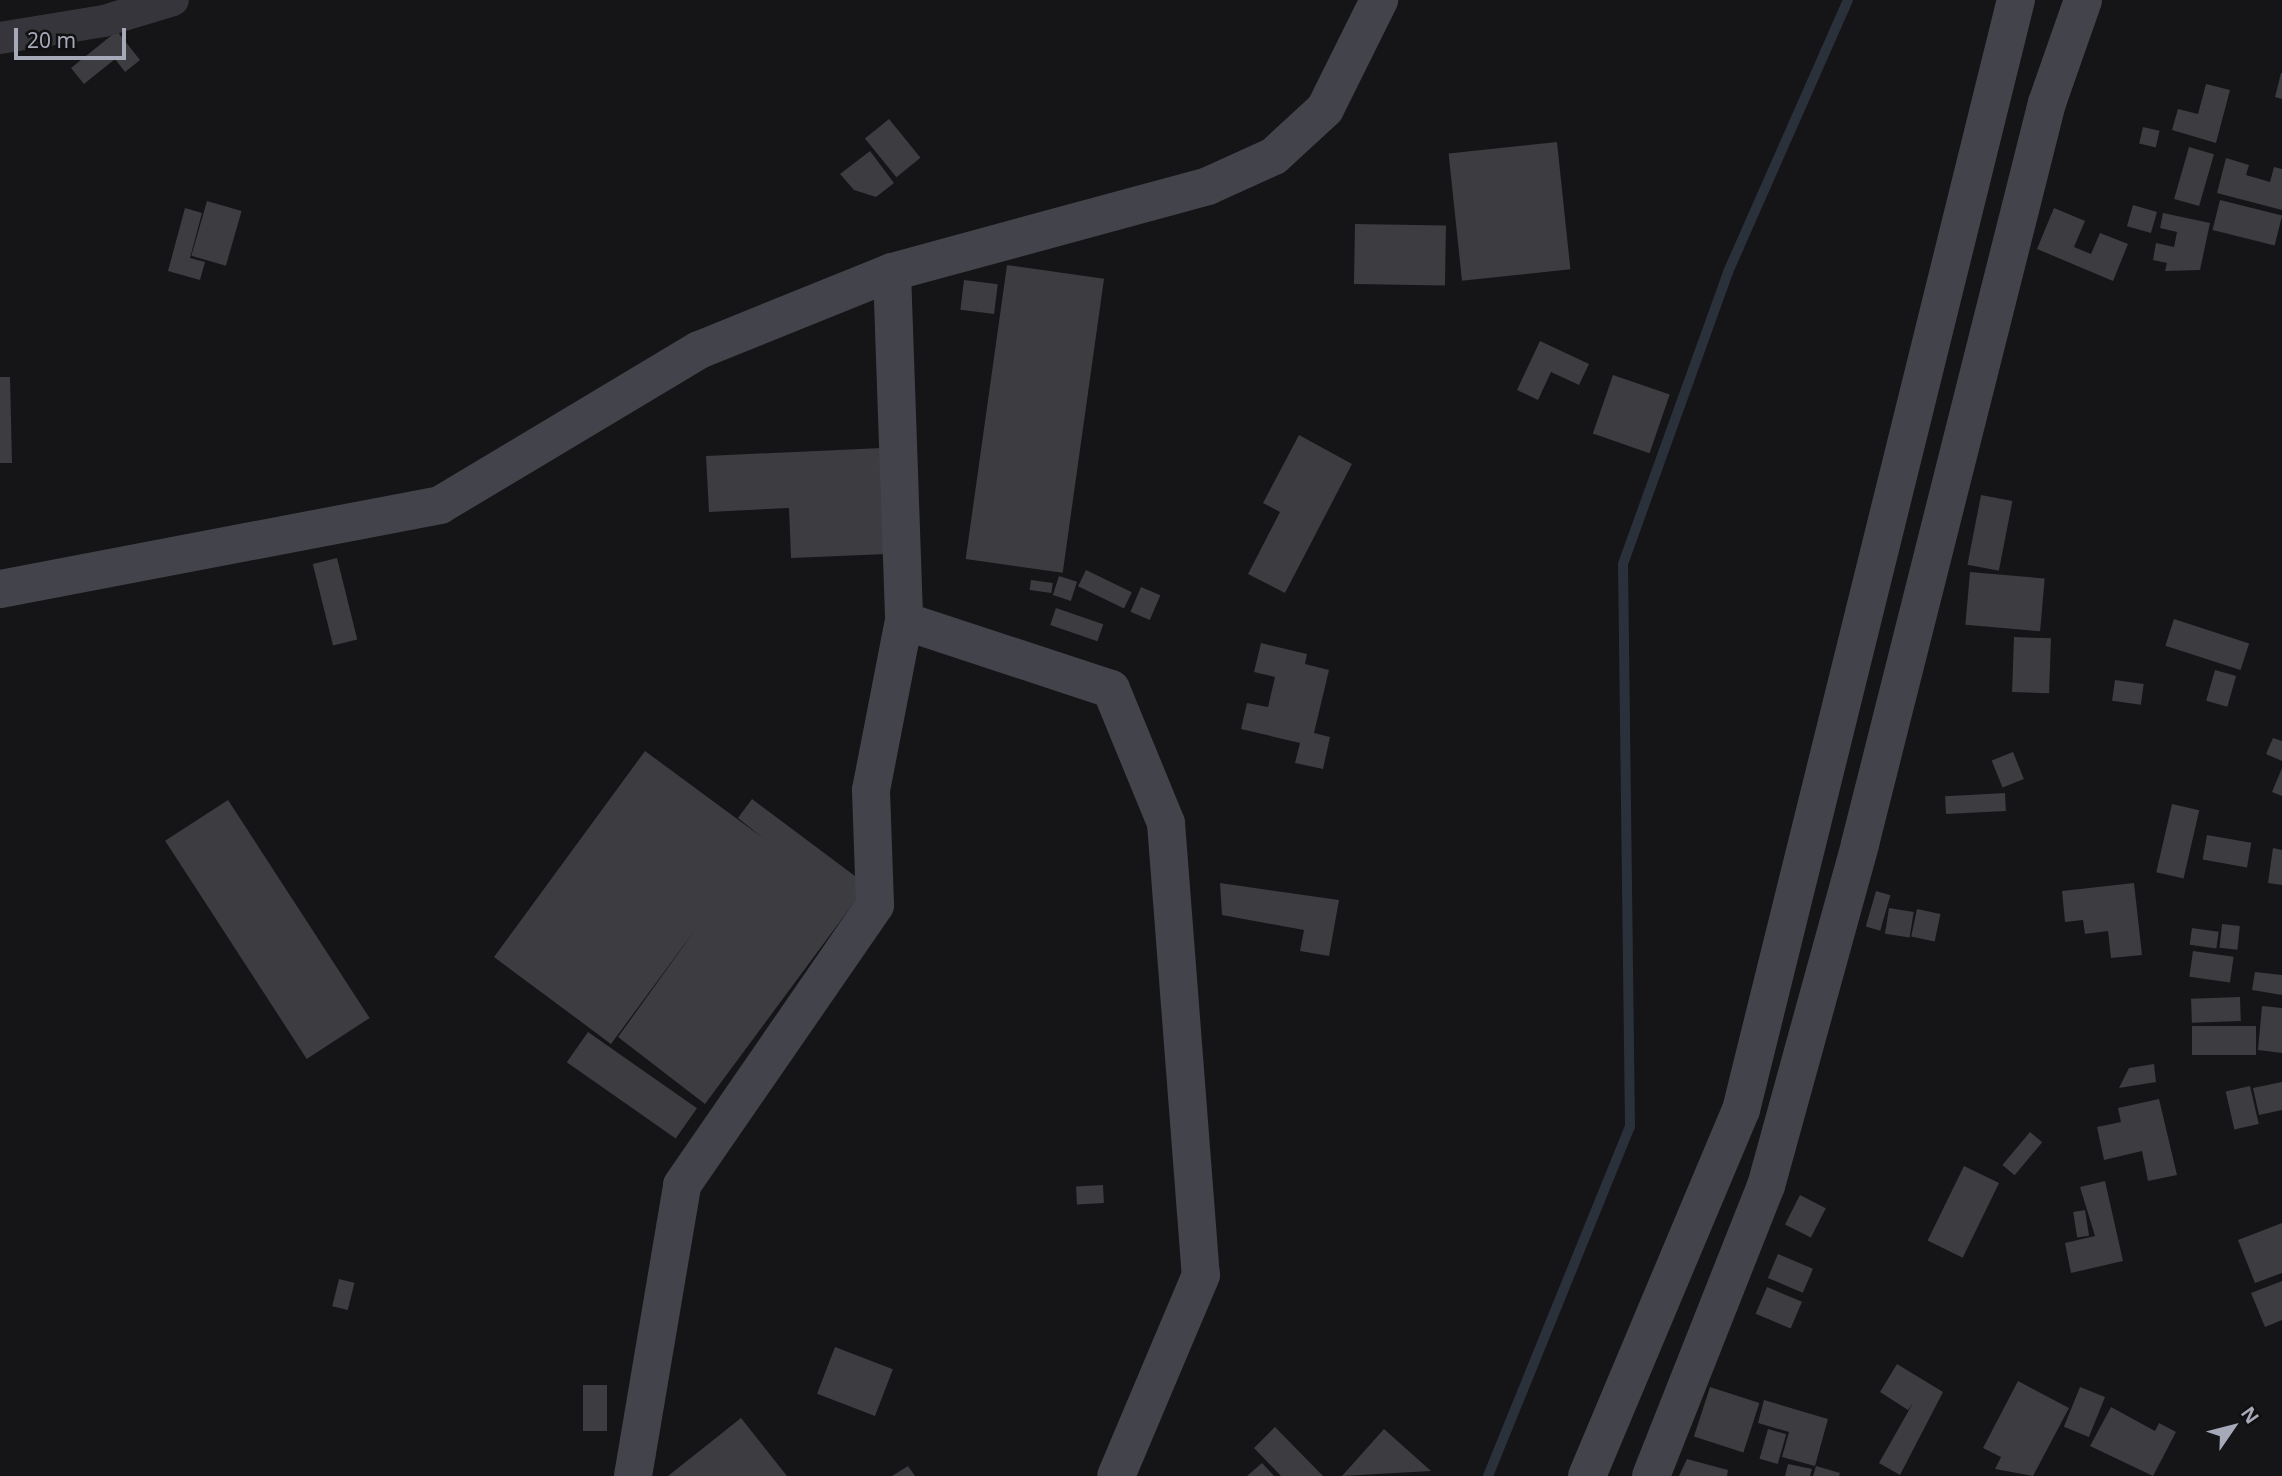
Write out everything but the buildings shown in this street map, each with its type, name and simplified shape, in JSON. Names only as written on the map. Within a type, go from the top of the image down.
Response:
[{"type":"street","points":[[0,38],[104,21],[173,0]]},
{"type":"street","points":[[0,589],[440,505],[699,350],[892,272],[1208,186],[1274,156],[1325,109],[1379,0]]},
{"type":"street","points":[[1587,1476],[1741,1110],[2016,0]]},
{"type":"street","points":[[1650,1476],[1766,1186],[1864,831],[2047,103],[2083,0]]},
{"type":"street","points":[[633,1476],[682,1185],[875,905],[871,790],[904,621],[892,272]]},
{"type":"street","points":[[904,621],[1111,689],[1166,823],[1201,1275],[1116,1476]]},
{"type":"waterway","points":[[1488,1476],[1630,1127],[1623,564],[1728,272],[1848,0]]}]
